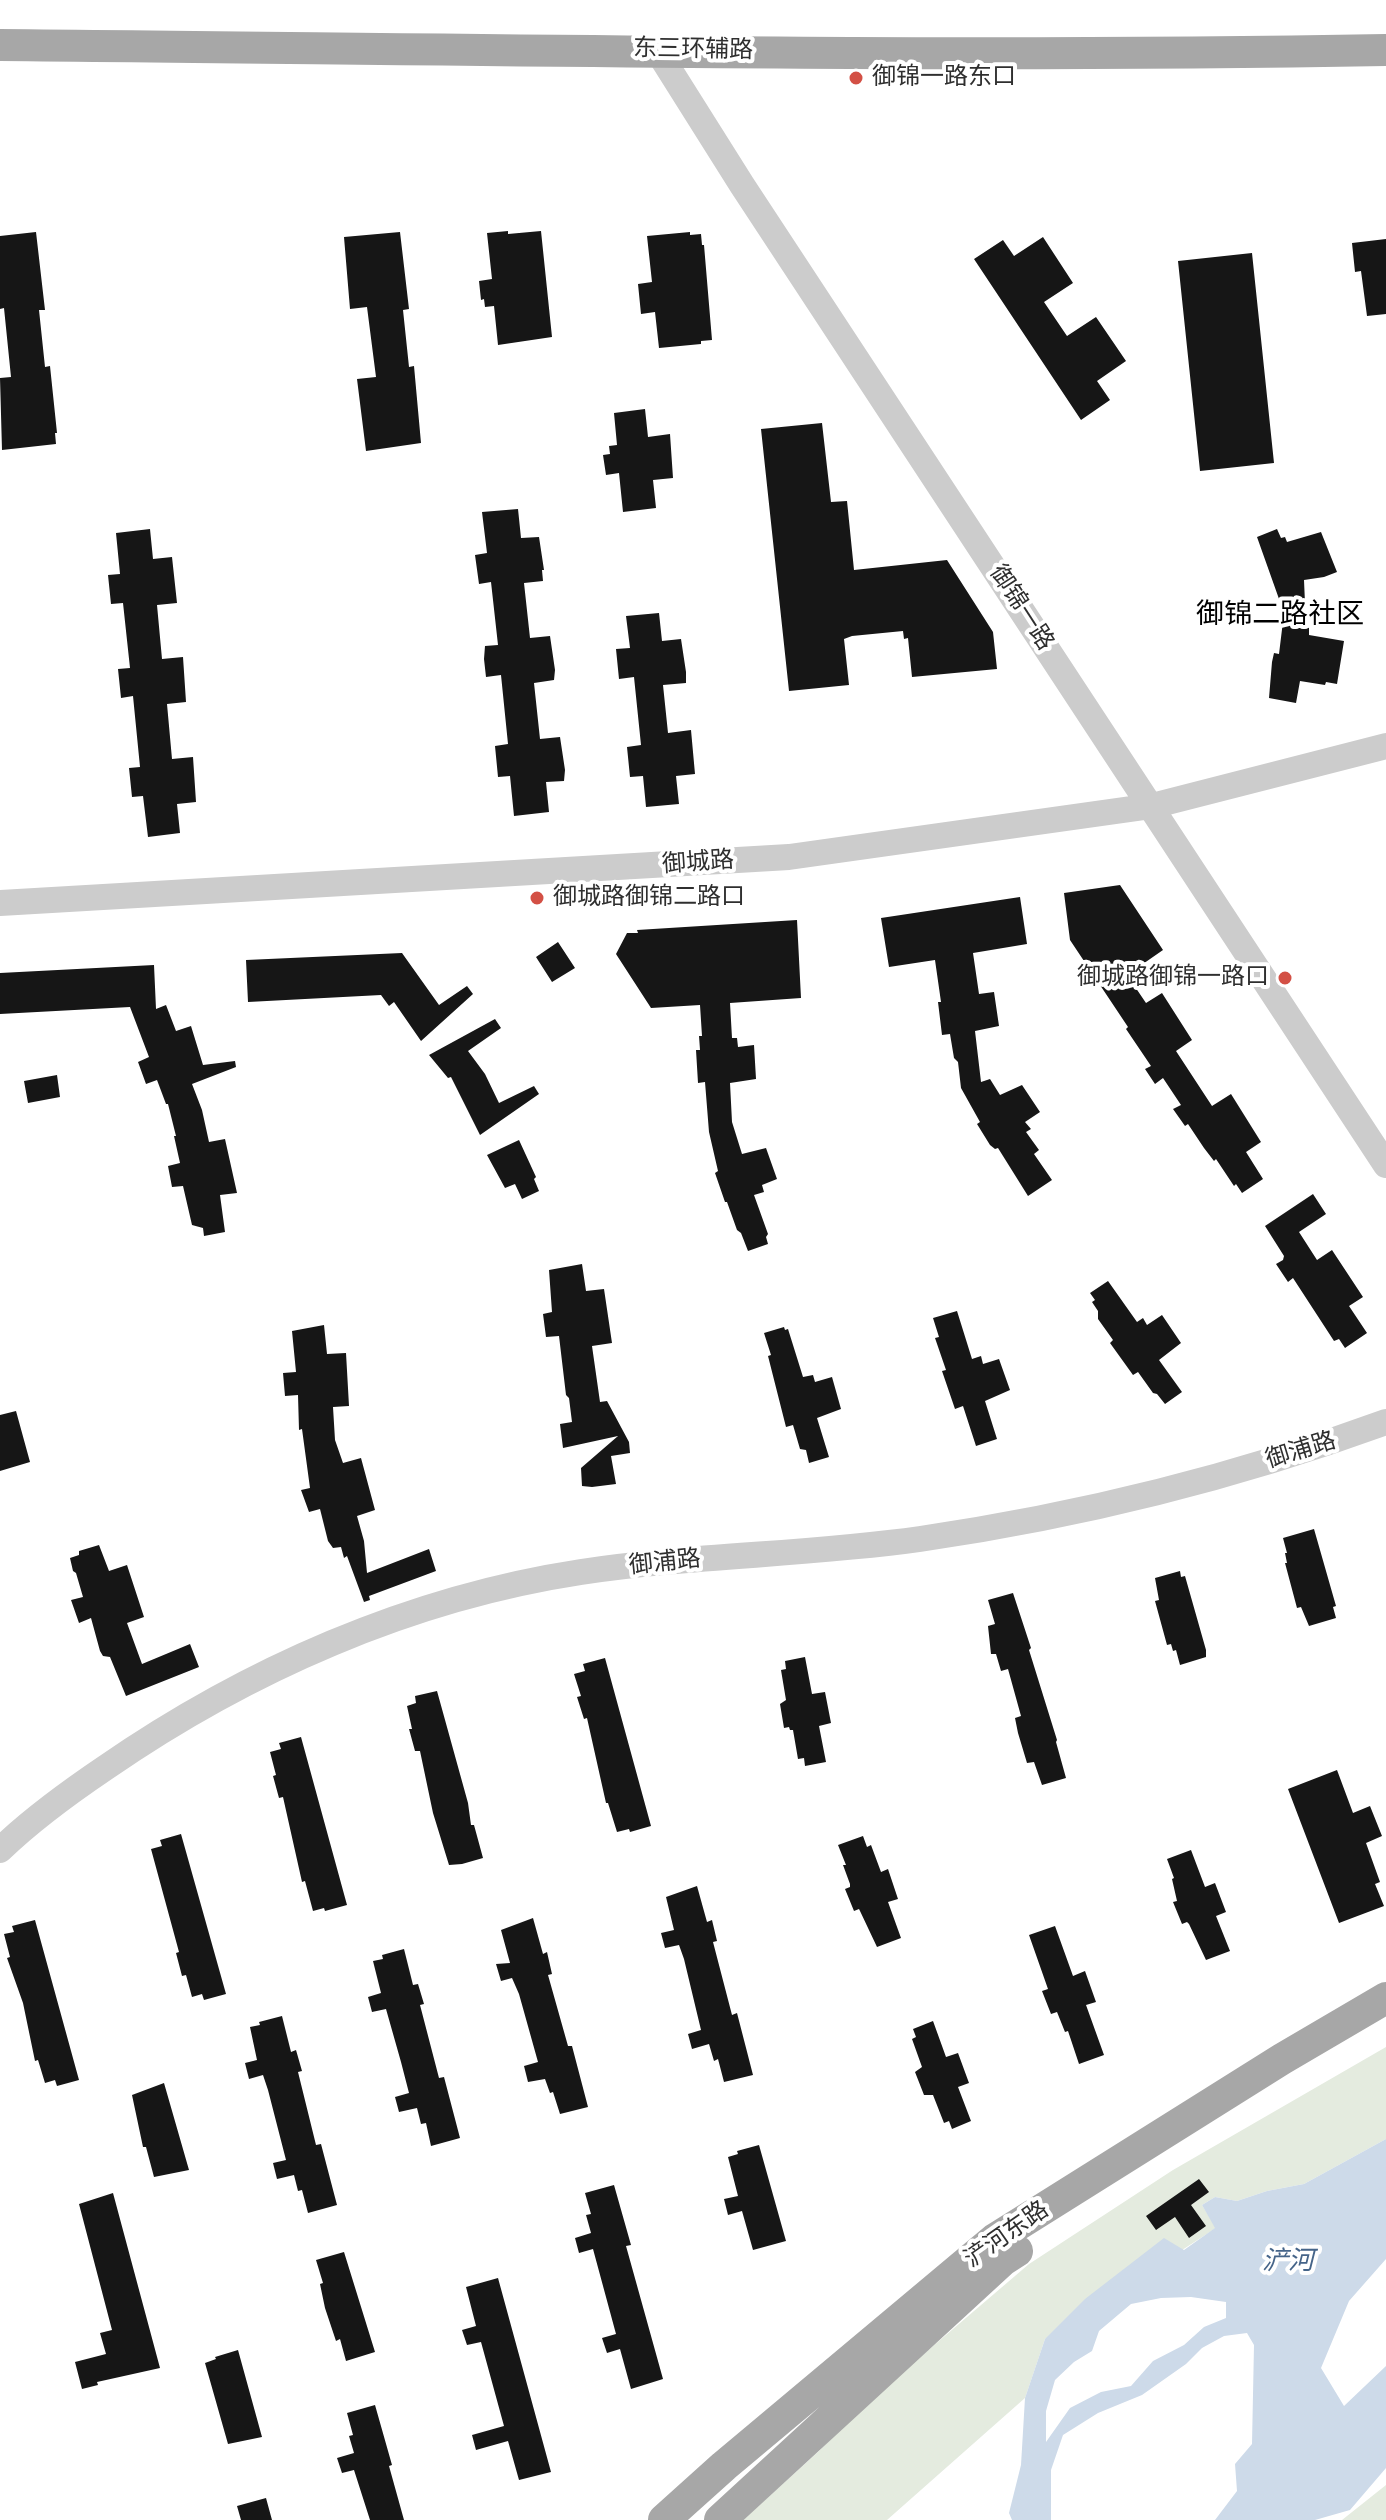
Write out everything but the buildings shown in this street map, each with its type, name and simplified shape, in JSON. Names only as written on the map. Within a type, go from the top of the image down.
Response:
[{"type":"main road","name":"东三环辅路","points":[[0,45],[1165,53],[1386,50]]},
{"type":"main road","name":"浐河东路","points":[[664,2520],[995,2239],[1282,2059],[1386,1998]]},
{"type":"main road","name":"浐河东路","points":[[720,2520],[1003,2260],[1283,2080],[1386,2020]]},
{"type":"street","name":"御锦一路","points":[[657,50],[1386,1165]]},
{"type":"street","name":"御城路","points":[[0,903],[789,857],[1152,806],[1386,746]]},
{"type":"street","name":"御浦路","points":[[0,1850],[93,1776],[211,1702],[267,1672],[346,1638],[444,1602],[583,1572],[662,1562],[815,1552],[921,1539],[1024,1521],[1204,1481],[1386,1422]]},
{"type":"shaded area","points":[[1386,2047],[1386,2139],[1304,2184],[1237,2201],[1215,2197],[1202,2205],[1216,2228],[1045,2339],[1025,2398],[887,2520],[743,2520],[877,2394],[1029,2264],[1173,2170]]},
{"type":"shaded area","points":[[1386,2485],[1386,2520],[1342,2520]]},
{"type":"water","name":"浐河","points":[[1386,2139],[1386,2259],[1349,2301],[1321,2368],[1344,2406],[1386,2366],[1386,2468],[1350,2510],[1315,2520],[1215,2520],[1237,2491],[1235,2464],[1252,2444],[1254,2345],[1247,2333],[1224,2336],[1202,2348],[1186,2364],[1142,2395],[1098,2413],[1063,2435],[1051,2470],[1051,2520],[1012,2520],[1009,2513],[1021,2465],[1025,2398],[1045,2339],[1085,2299],[1164,2238],[1184,2250],[1215,2228],[1202,2205],[1215,2197],[1237,2201],[1304,2184]],"holes":[[[1191,2297],[1226,2302],[1226,2318],[1204,2327],[1184,2345],[1153,2361],[1131,2386],[1101,2392],[1070,2408],[1046,2442],[1046,2411],[1055,2380],[1074,2362],[1092,2351],[1099,2331],[1131,2304],[1161,2298]]]},
{"type":"place","name":"御锦一路东口","points":[[856,78]]},
{"type":"place","name":"御城路御锦二路口","points":[[537,898]]},
{"type":"place","name":"御城路御锦一路口","points":[[1285,978]]},
{"type":"district","name":"御锦二路社区","points":[[1280,616]]}]
